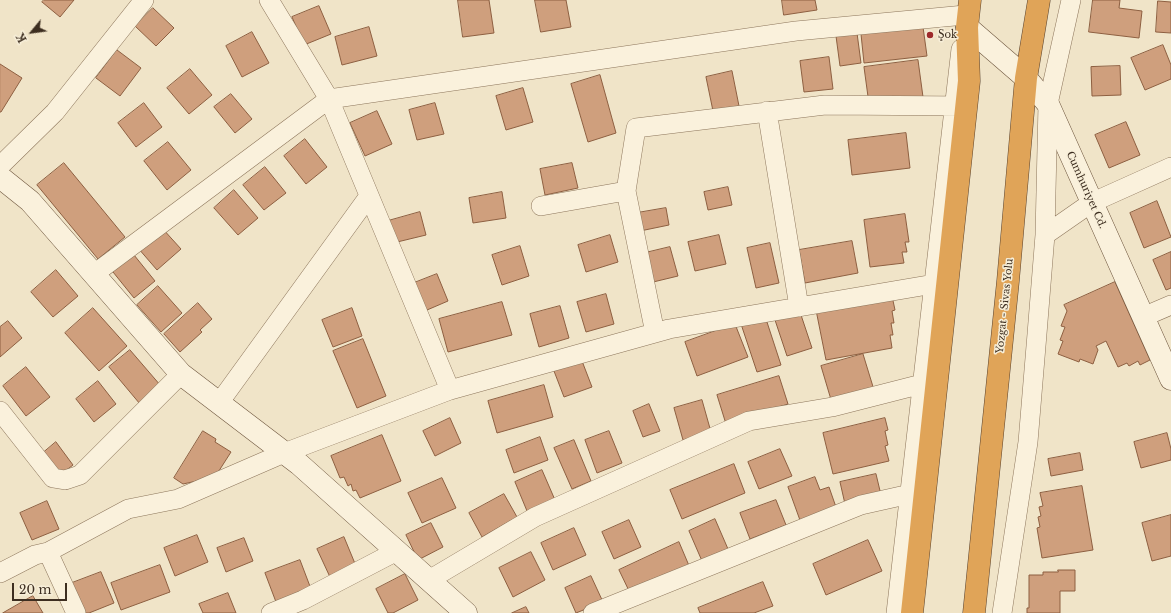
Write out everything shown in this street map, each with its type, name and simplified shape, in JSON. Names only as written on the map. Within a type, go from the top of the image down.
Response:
[{"type":"highway","name":"Yozgat - Sivas Yolu","points":[[974,613],[1008,281],[1026,78],[1039,0]]},
{"type":"highway","points":[[912,613],[960,106],[969,81],[967,11]]},
{"type":"street","points":[[0,166],[55,112],[144,0]]},
{"type":"street","points":[[269,0],[329,99],[450,390]]},
{"type":"street","points":[[1002,613],[1028,442],[1045,235],[1048,104],[1071,0]]},
{"type":"street","points":[[94,274],[329,99],[796,32],[967,11]]},
{"type":"street","name":"Cumhuriyet Cd.","points":[[967,11],[1048,104],[1171,379]]},
{"type":"street","points":[[655,333],[626,191],[636,128],[825,105],[960,106],[934,284],[896,613]]},
{"type":"street","points":[[767,111],[799,307]]},
{"type":"street","points":[[1045,235],[1091,203],[1171,167]]},
{"type":"street","points":[[0,177],[30,201],[182,374],[284,453],[466,613]]},
{"type":"street","points":[[541,206],[626,191]]},
{"type":"street","points":[[219,403],[369,196]]},
{"type":"street","points":[[0,573],[35,555],[48,552],[128,509],[178,499],[284,453],[450,390],[655,333],[934,284]]},
{"type":"street","points":[[1143,317],[1171,305]]},
{"type":"street","points":[[0,411],[53,478],[65,480],[80,475],[182,374]]},
{"type":"street","points":[[429,580],[535,517],[749,421],[832,407],[922,384]]},
{"type":"street","points":[[593,613],[861,505],[910,494]]},
{"type":"street","points":[[48,552],[76,613]]},
{"type":"street","points":[[271,613],[303,600],[397,552]]},
{"type":"building","points":[[44,0],[74,0],[60,17],[42,2]]},
{"type":"building","points":[[458,0],[489,0],[494,33],[463,37]]},
{"type":"building","points":[[535,0],[566,0],[571,27],[541,32]]},
{"type":"building","points":[[782,0],[815,0],[817,10],[784,15]]},
{"type":"building","points":[[1093,0],[1120,0],[1119,8],[1142,11],[1139,38],[1089,32]]},
{"type":"building","points":[[1158,1],[1171,2],[1171,33],[1156,32]]},
{"type":"building","points":[[319,6],[331,34],[304,45],[292,17]]},
{"type":"building","points":[[153,8],[174,28],[156,46],[135,26]]},
{"type":"building","points":[[369,27],[377,56],[342,65],[335,37]]},
{"type":"building","points":[[923,27],[927,56],[864,63],[861,34]]},
{"type":"building","points":[[252,32],[269,63],[242,77],[226,46]]},
{"type":"building","points":[[857,33],[861,63],[840,66],[836,36]]},
{"type":"building","points":[[1163,45],[1171,65],[1171,79],[1145,90],[1131,58]]},
{"type":"building","points":[[117,50],[141,68],[120,96],[96,78]]},
{"type":"building","points":[[829,57],[833,89],[804,92],[800,61]]},
{"type":"building","points":[[918,60],[923,97],[869,104],[864,67]]},
{"type":"building","points":[[0,64],[22,78],[1,112],[0,112]]},
{"type":"building","points":[[1120,66],[1121,95],[1092,96],[1091,67]]},
{"type":"building","points":[[190,69],[212,95],[189,114],[167,88]]},
{"type":"building","points":[[732,71],[739,106],[713,111],[706,77]]},
{"type":"building","points":[[600,75],[616,133],[588,142],[571,84]]},
{"type":"building","points":[[523,88],[533,122],[506,130],[496,96]]},
{"type":"building","points":[[231,94],[252,119],[235,133],[214,107]]},
{"type":"building","points":[[144,103],[162,127],[136,147],[118,123]]},
{"type":"building","points":[[435,103],[444,134],[417,140],[409,110]]},
{"type":"building","points":[[377,111],[392,144],[365,156],[350,123]]},
{"type":"building","points":[[1126,122],[1140,155],[1109,168],[1095,135]]},
{"type":"building","points":[[906,133],[910,168],[852,175],[848,140]]},
{"type":"building","points":[[305,139],[327,167],[306,184],[284,156]]},
{"type":"building","points":[[168,142],[191,170],[167,190],[144,161]]},
{"type":"building","points":[[64,163],[125,237],[98,259],[37,185]]},
{"type":"building","points":[[572,163],[578,188],[545,195],[540,169]]},
{"type":"building","points":[[265,167],[286,193],[264,210],[243,185]]},
{"type":"building","points":[[728,187],[732,205],[708,210],[704,192]]},
{"type":"building","points":[[234,190],[258,218],[238,235],[214,208]]},
{"type":"building","points":[[502,192],[506,218],[473,223],[469,198]]},
{"type":"building","points":[[1157,201],[1171,237],[1144,248],[1130,213]]},
{"type":"building","points":[[666,208],[669,225],[640,231],[637,213]]},
{"type":"building","points":[[420,212],[426,235],[393,243],[388,221]]},
{"type":"building","points":[[905,214],[909,242],[905,242],[907,252],[902,252],[904,263],[870,267],[864,220]]},
{"type":"building","points":[[162,228],[181,249],[157,270],[138,248]]},
{"type":"building","points":[[610,235],[618,262],[586,272],[578,245]]},
{"type":"building","points":[[719,235],[726,264],[695,271],[688,242]]},
{"type":"building","points":[[852,241],[858,273],[805,283],[799,250]]},
{"type":"building","points":[[770,243],[779,283],[756,288],[747,248]]},
{"type":"building","points":[[520,246],[529,276],[502,285],[492,255]]},
{"type":"building","points":[[670,247],[678,276],[649,283],[641,254]]},
{"type":"building","points":[[1171,252],[1171,288],[1166,290],[1153,260]]},
{"type":"building","points":[[134,255],[155,281],[134,298],[113,272]]},
{"type":"building","points":[[56,270],[78,296],[53,317],[31,292]]},
{"type":"building","points":[[437,274],[448,301],[420,313],[409,285]]},
{"type":"building","points":[[1115,282],[1150,360],[1140,365],[1138,361],[1129,366],[1127,363],[1118,367],[1106,341],[1096,346],[1098,350],[1093,364],[1080,359],[1079,362],[1058,354],[1063,341],[1060,340],[1065,327],[1061,326],[1067,311],[1064,305]]},
{"type":"building","points":[[158,286],[182,313],[161,332],[137,305]]},
{"type":"building","points":[[606,294],[614,324],[586,332],[577,302]]},
{"type":"building","points":[[892,296],[895,310],[892,311],[894,323],[891,323],[893,335],[890,335],[892,348],[826,360],[816,310]]},
{"type":"building","points":[[502,302],[512,335],[448,352],[439,319]]},
{"type":"building","points":[[198,303],[212,319],[200,330],[202,332],[180,352],[164,334]]},
{"type":"building","points":[[560,306],[569,338],[539,347],[530,314]]},
{"type":"building","points":[[93,308],[127,346],[99,371],[65,333]]},
{"type":"building","points":[[352,308],[362,336],[333,347],[322,320]]},
{"type":"building","points":[[799,309],[812,348],[787,356],[774,317]]},
{"type":"building","points":[[765,316],[781,365],[757,372],[741,324]]},
{"type":"building","points":[[8,321],[22,338],[0,357],[0,327]]},
{"type":"building","points":[[735,324],[748,357],[697,376],[685,342]]},
{"type":"building","points":[[363,339],[386,396],[357,408],[333,351]]},
{"type":"building","points":[[130,350],[161,386],[140,404],[109,367]]},
{"type":"building","points":[[863,354],[874,390],[832,403],[821,366]]},
{"type":"building","points":[[582,361],[592,387],[564,397],[554,371]]},
{"type":"building","points":[[26,367],[50,397],[26,416],[3,386]]},
{"type":"building","points":[[779,376],[788,404],[726,424],[717,395]]},
{"type":"building","points":[[98,381],[116,404],[94,422],[76,399]]},
{"type":"building","points":[[544,385],[553,417],[497,433],[488,401]]},
{"type":"building","points":[[702,400],[711,432],[683,440],[674,408]]},
{"type":"building","points":[[649,404],[660,431],[643,437],[633,411]]},
{"type":"building","points":[[450,418],[461,443],[435,456],[423,431]]},
{"type":"building","points":[[885,418],[888,430],[885,431],[888,445],[885,446],[889,461],[833,474],[823,433]]},
{"type":"building","points":[[203,431],[216,439],[215,442],[231,452],[215,477],[183,484],[174,478]]},
{"type":"building","points":[[609,431],[622,463],[597,473],[585,440]]},
{"type":"building","points":[[1167,433],[1171,449],[1171,460],[1141,468],[1134,442]]},
{"type":"building","points":[[382,435],[401,481],[360,498],[356,490],[353,491],[351,484],[348,486],[344,477],[340,478],[331,456]]},
{"type":"building","points":[[540,437],[548,460],[514,473],[506,450]]},
{"type":"building","points":[[574,440],[591,481],[572,489],[554,448]]},
{"type":"building","points":[[56,442],[73,465],[60,475],[43,453]]},
{"type":"building","points":[[780,449],[792,476],[759,489],[748,462]]},
{"type":"building","points":[[1080,453],[1083,470],[1051,476],[1048,459]]},
{"type":"building","points":[[734,464],[745,493],[682,519],[670,490]]},
{"type":"building","points":[[542,470],[555,500],[527,511],[515,482]]},
{"type":"building","points":[[876,474],[881,495],[845,504],[840,482]]},
{"type":"building","points":[[815,477],[820,490],[829,487],[837,510],[801,523],[788,487]]},
{"type":"building","points":[[442,478],[456,508],[422,523],[408,493]]},
{"type":"building","points":[[1082,486],[1093,550],[1042,558],[1037,528],[1040,527],[1038,517],[1041,516],[1039,507],[1043,506],[1040,493]]},
{"type":"building","points":[[504,494],[517,517],[482,537],[469,513]]},
{"type":"building","points":[[776,500],[786,525],[750,539],[740,513]]},
{"type":"building","points":[[47,501],[59,529],[32,540],[20,513]]},
{"type":"building","points":[[1171,515],[1171,556],[1152,561],[1142,523]]},
{"type":"building","points":[[715,519],[728,549],[702,561],[689,531]]},
{"type":"building","points":[[629,520],[641,547],[614,559],[602,532]]},
{"type":"building","points":[[431,523],[443,547],[418,560],[406,535]]},
{"type":"building","points":[[574,528],[586,555],[553,570],[541,543]]},
{"type":"building","points":[[197,535],[208,562],[175,576],[164,548]]},
{"type":"building","points":[[344,537],[356,566],[330,577],[317,549]]},
{"type":"building","points":[[244,538],[253,561],[226,572],[217,548]]},
{"type":"building","points":[[868,540],[882,571],[826,595],[813,564]]},
{"type":"building","points":[[679,542],[690,568],[631,595],[619,570]]},
{"type":"building","points":[[531,552],[545,580],[513,597],[499,568]]},
{"type":"building","points":[[300,560],[311,589],[276,602],[265,573]]},
{"type":"building","points":[[160,565],[170,592],[121,610],[111,583]]},
{"type":"building","points":[[1058,570],[1075,570],[1075,591],[1060,591],[1060,613],[1027,613],[1027,608],[1029,608],[1029,575],[1043,575],[1043,572],[1058,572]]},
{"type":"building","points":[[101,572],[114,603],[89,613],[83,613],[72,583]]},
{"type":"building","points":[[405,574],[418,600],[393,613],[388,613],[376,589]]},
{"type":"building","points":[[591,576],[603,602],[576,613],[565,588]]},
{"type":"building","points":[[763,582],[773,606],[754,613],[700,613],[698,608]]},
{"type":"building","points":[[228,593],[236,613],[203,613],[199,604]]},
{"type":"building","points":[[33,596],[43,613],[3,613]]},
{"type":"building","points":[[526,607],[529,613],[512,613]]},
{"type":"place","name":"Şok","points":[[930,35]]}]
